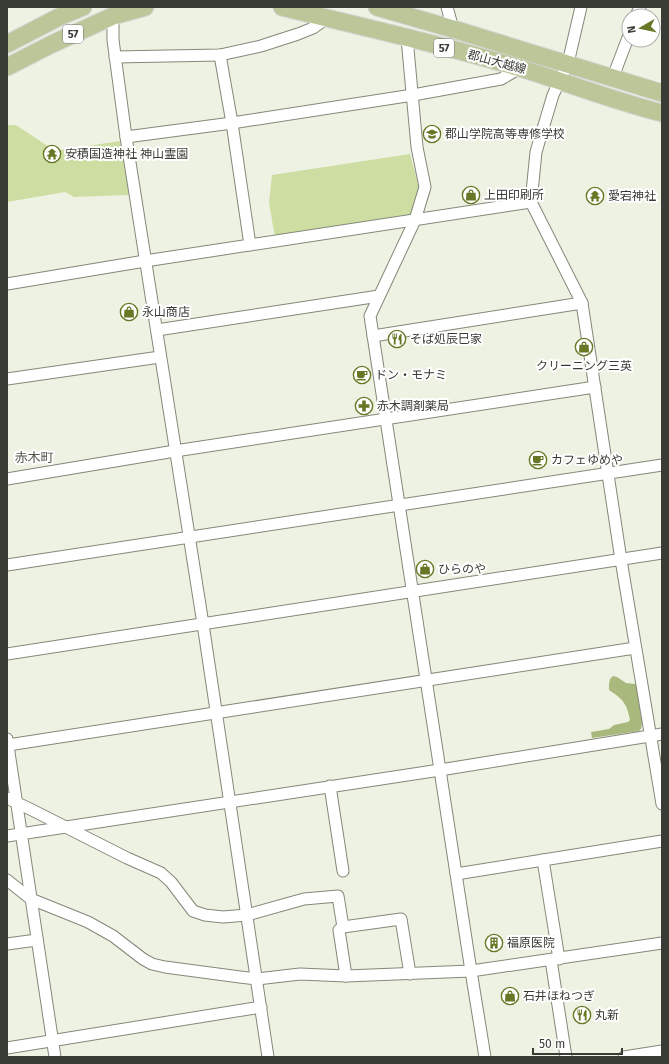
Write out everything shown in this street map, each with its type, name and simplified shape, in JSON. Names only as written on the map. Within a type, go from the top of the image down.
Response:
[{"type":"main road","name":"57","points":[[7,44],[59,17],[83,7]]},
{"type":"main road","name":"57","points":[[7,67],[52,44],[113,16],[146,7]]},
{"type":"main road","name":"郡山大越線","points":[[282,7],[520,68],[640,108],[662,113]]},
{"type":"main road","name":"郡山大越線","points":[[377,7],[454,28],[662,93]]},
{"type":"street","points":[[447,7],[454,28]]},
{"type":"street","points":[[581,7],[568,63],[553,95],[536,152],[531,202],[582,303],[635,648],[650,736],[660,780],[662,804]]},
{"type":"street","points":[[113,16],[115,57],[126,137],[203,624],[268,1057]]},
{"type":"street","points":[[115,57],[220,54],[260,46],[298,34],[313,28],[327,18]]},
{"type":"street","points":[[407,38],[417,147],[425,187],[415,220],[370,316],[485,1057]]},
{"type":"street","points":[[613,77],[624,48]]},
{"type":"street","points":[[220,54],[250,245]]},
{"type":"street","points":[[126,137],[232,123],[413,95],[501,78],[520,68]]},
{"type":"street","points":[[7,284],[145,261],[531,202]]},
{"type":"street","points":[[157,330],[379,296]]},
{"type":"street","points":[[373,336],[582,303]]},
{"type":"street","points":[[7,380],[160,357]]},
{"type":"street","points":[[7,479],[175,450],[595,387]]},
{"type":"street","points":[[7,565],[662,465]]},
{"type":"street","points":[[7,654],[662,553]]},
{"type":"street","points":[[55,1057],[21,833],[12,800],[8,742],[216,714],[635,648]]},
{"type":"street","points":[[7,836],[440,770],[662,734]]},
{"type":"street","points":[[330,786],[343,871]]},
{"type":"street","points":[[12,800],[127,858],[161,873],[171,882],[193,911],[206,915],[223,917],[247,915],[304,899],[338,896],[343,927],[340,930],[346,976]]},
{"type":"street","points":[[456,874],[662,840]]},
{"type":"street","points":[[544,860],[566,1057]]},
{"type":"street","points":[[7,880],[31,898],[88,922],[113,936],[152,964],[257,979],[300,974],[346,976],[471,971],[555,960],[662,943]]},
{"type":"street","points":[[343,927],[401,919],[410,974]]},
{"type":"street","points":[[7,944],[38,940]]},
{"type":"street","points":[[7,1048],[260,1007]]},
{"type":"street","points":[[624,1057],[651,1055],[662,1051]]},
{"type":"green space","points":[[7,125],[16,125],[55,151],[120,141],[129,195],[74,197],[65,192],[7,202]]},
{"type":"green space","points":[[410,154],[419,188],[410,217],[275,237],[269,203],[272,175]]},
{"type":"green space","points":[[613,676],[626,683],[636,684],[642,723],[641,729],[639,731],[592,738],[591,732],[609,729],[614,725],[628,722],[630,720],[624,702],[609,690],[610,679]]},
{"type":"place","name":"郡山学院高等専修学校","points":[[432,134]]},
{"type":"place","name":"安積国造神社 神山霊園","points":[[52,154]]},
{"type":"place","name":"上田印刷所","points":[[471,195]]},
{"type":"place","name":"愛宕神社","points":[[595,196]]},
{"type":"place","name":"永山商店","points":[[129,312]]},
{"type":"place","name":"そば処辰巳家","points":[[397,339]]},
{"type":"place","name":"クリーニング三英","points":[[584,347]]},
{"type":"place","name":"ドン・モナミ","points":[[362,375]]},
{"type":"place","name":"赤木調剤薬局","points":[[364,406]]},
{"type":"place","name":"カフェゆめや","points":[[538,460]]},
{"type":"place","name":"ひらのや","points":[[425,569]]},
{"type":"place","name":"福原医院","points":[[494,943]]},
{"type":"place","name":"石井ほねつぎ","points":[[510,996]]},
{"type":"place","name":"丸新","points":[[582,1015]]},
{"type":"district","name":"赤木町","points":[[34,457]]}]
